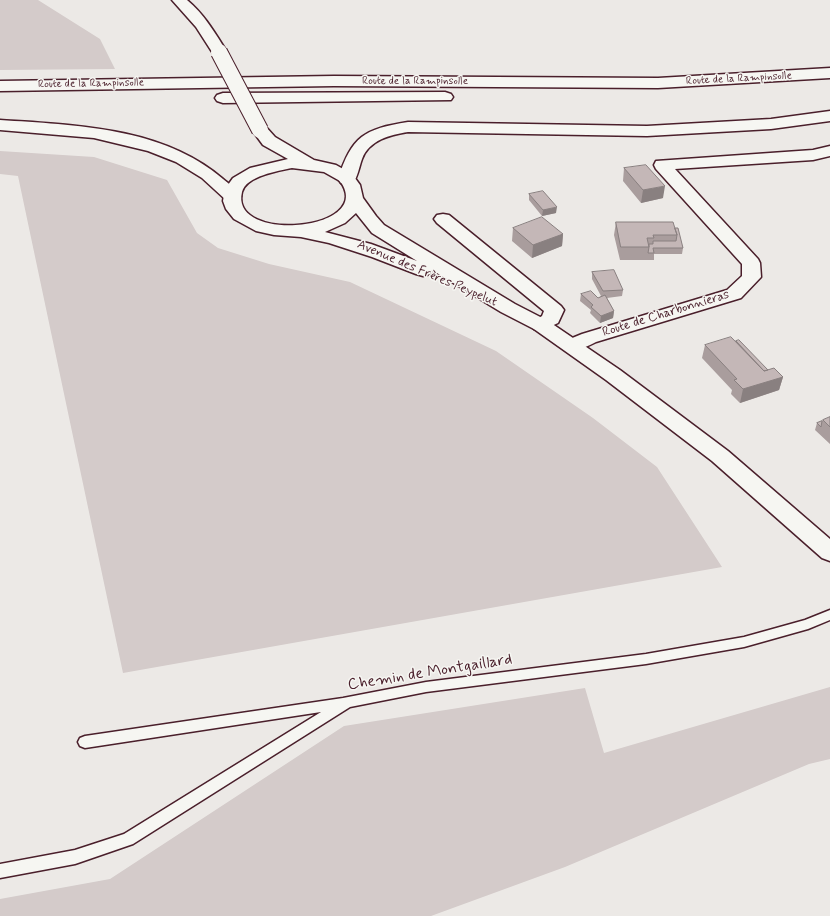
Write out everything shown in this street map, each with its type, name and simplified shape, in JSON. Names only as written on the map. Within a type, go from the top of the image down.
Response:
[{"type":"main road","points":[[168,0],[203,27]]},
{"type":"main road","points":[[179,0],[188,7],[203,27],[219,52],[260,130],[270,141],[311,164],[338,172],[347,179],[354,188],[355,199],[349,210],[337,220],[320,227],[299,231],[278,230],[258,226],[243,218],[234,208],[232,196],[236,187],[244,179],[256,172],[285,164],[311,164]]},
{"type":"main road","name":"Route de la Rampinsolle","points":[[0,86],[334,81],[658,83],[830,73]]},
{"type":"main road","points":[[0,79],[334,81]]},
{"type":"main road","name":"Route de la Rampinsolle","points":[[0,98],[660,96],[830,86]]},
{"type":"main road","points":[[347,179],[358,150],[371,137],[388,131],[408,127],[647,131],[771,124],[830,116]]},
{"type":"main road","points":[[0,125],[54,129],[122,138],[161,148],[193,164],[220,184],[232,196]]},
{"type":"main road","points":[[256,172],[263,153],[260,130]]},
{"type":"main road","name":"Route de Charbonnieras","points":[[572,345],[588,338],[734,294],[752,278],[751,264],[662,165],[813,155],[830,151]]},
{"type":"main road","name":"Avenue des Frères Peypelut","points":[[355,199],[369,220],[378,229],[572,345],[613,375],[720,456],[830,552]]},
{"type":"main road","points":[[443,220],[554,310],[551,318],[541,326]]},
{"type":"main road","name":"Avenue des Frères Peypelut","points":[[299,231],[355,244],[384,253],[508,308]]},
{"type":"lane","name":"Chemin de Montgaillard","points":[[0,871],[75,857],[128,839],[347,702],[426,687],[646,659],[737,643],[808,624],[830,615]]},
{"type":"lane","points":[[85,742],[347,702]]},
{"type":"shaded area","points":[[0,0],[38,0],[100,39],[115,69],[0,70]]},
{"type":"shaded area","points":[[0,151],[94,157],[167,180],[197,233],[218,248],[269,264],[350,282],[496,351],[593,418],[657,467],[722,567],[123,673],[18,176],[0,174]]},
{"type":"shaded area","points":[[830,687],[830,759],[809,764],[565,867],[431,916],[0,916],[0,899],[110,879],[344,726],[585,688],[604,753]]},
{"type":"building","points":[[646,165],[665,186],[643,190],[624,168]]},
{"type":"building","points":[[543,191],[557,207],[543,210],[529,194]]},
{"type":"building","points":[[542,217],[563,234],[533,245],[513,228]]},
{"type":"building","points":[[616,222],[673,222],[677,235],[653,235],[654,238],[647,238],[649,247],[621,247]]},
{"type":"building","points":[[675,228],[678,228],[683,248],[653,248],[654,253],[648,253],[649,244],[653,244],[653,241],[676,241],[677,235]]},
{"type":"building","points":[[614,270],[623,290],[603,291],[592,272]]},
{"type":"building","points":[[591,291],[598,298],[605,295],[614,311],[601,316],[591,307],[593,305],[581,294]]},
{"type":"building","points":[[731,337],[764,371],[774,368],[783,377],[743,389],[734,380],[737,379],[705,345]]},
{"type":"building","points":[[739,340],[768,370],[764,371],[736,341]]},
{"type":"building","points":[[830,417],[830,427],[823,420]]},
{"type":"building","points":[[822,421],[821,427],[817,423]]}]
